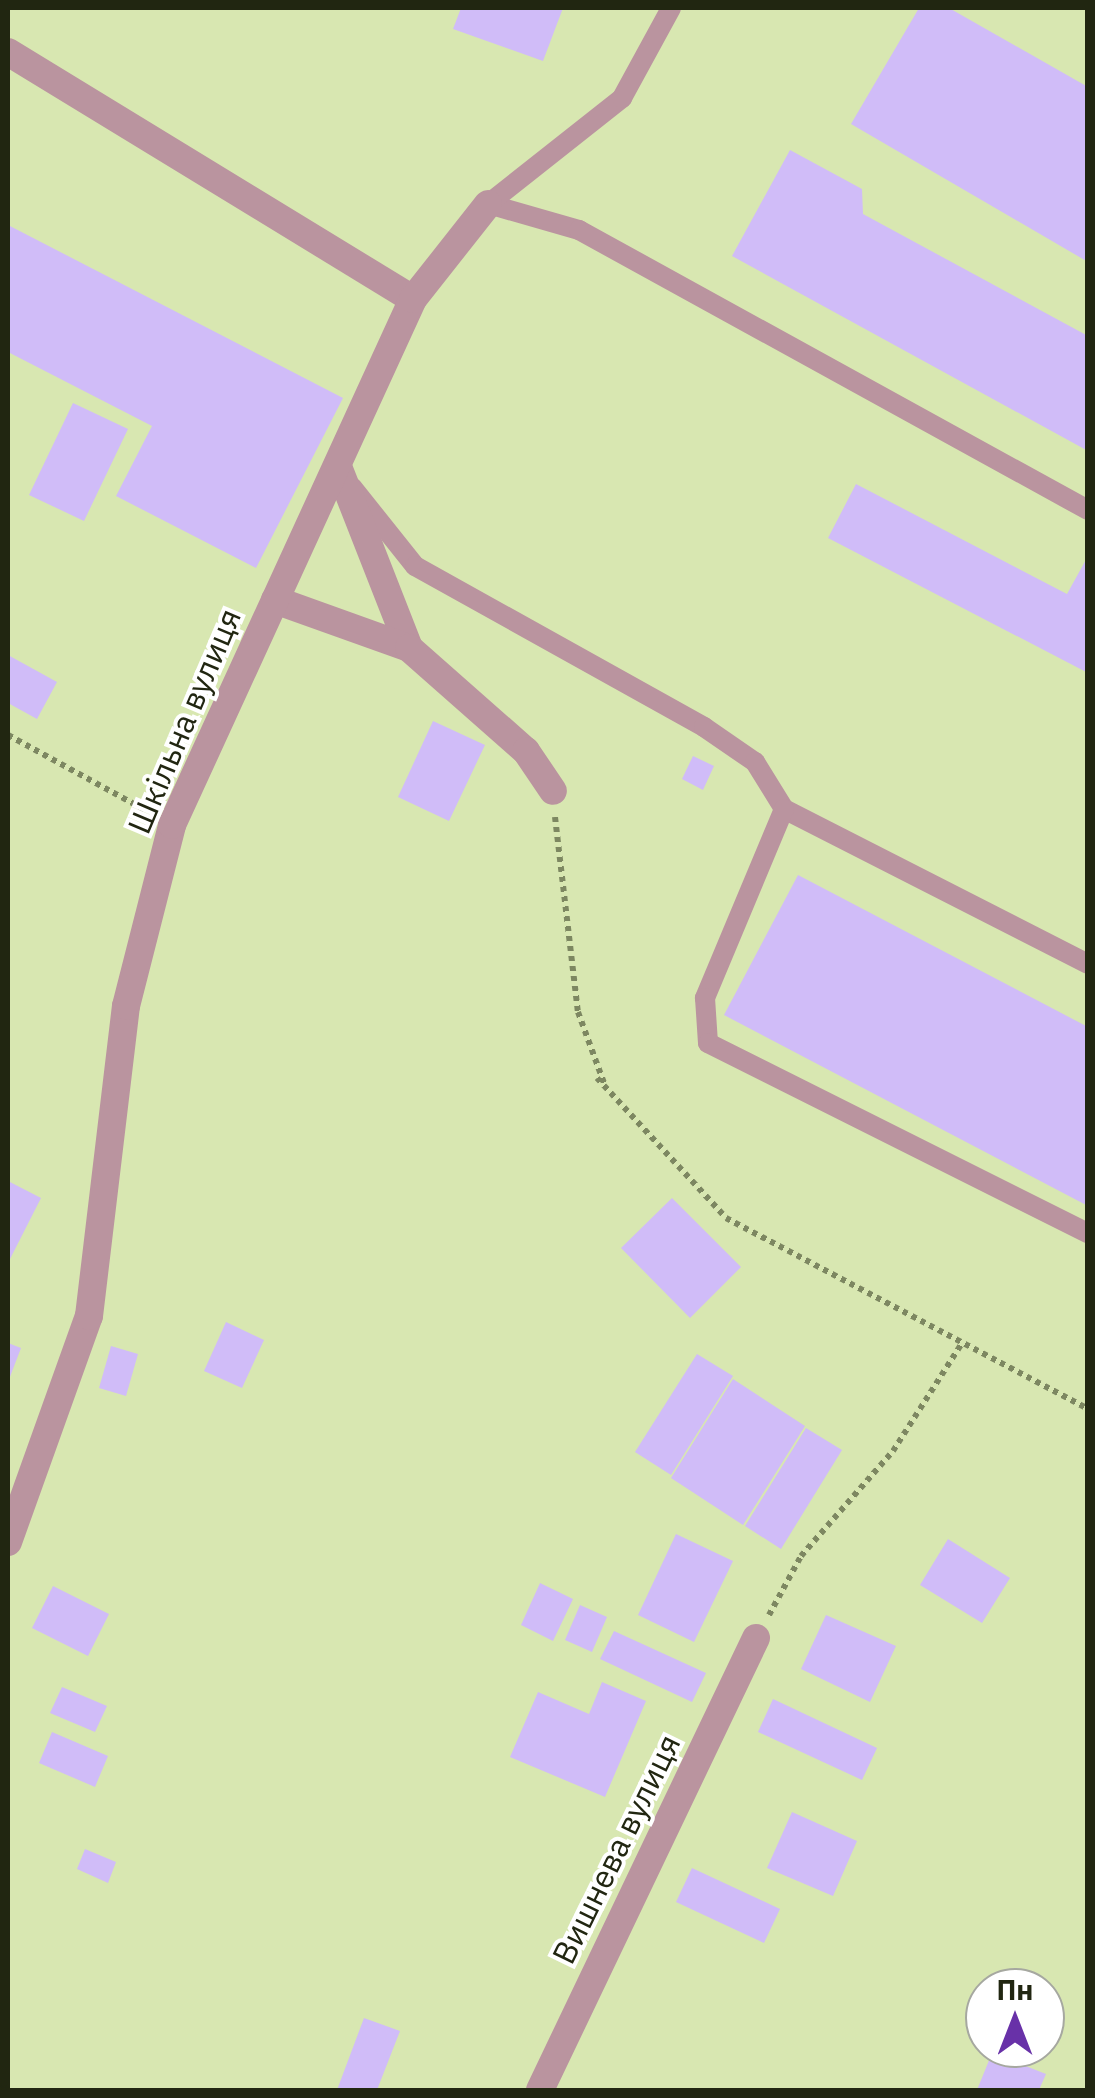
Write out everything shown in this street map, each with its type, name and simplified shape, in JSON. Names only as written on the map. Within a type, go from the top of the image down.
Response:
[{"type":"street","points":[[8,52],[413,300]]},
{"type":"street","name":"Шкільна вулиця","points":[[8,1542],[89,1316],[126,1006],[172,825],[413,300],[488,204]]},
{"type":"street","points":[[338,470],[409,648]]},
{"type":"street","points":[[275,600],[409,648],[526,751],[553,790]]},
{"type":"street","name":"Вишнева вулиця","points":[[540,2090],[756,1638]]},
{"type":"lane","points":[[488,204],[622,98],[671,8]]},
{"type":"lane","points":[[488,204],[579,230],[1088,510]]},
{"type":"lane","points":[[338,470],[416,566],[704,727],[755,762],[784,809],[1088,964]]},
{"type":"lane","points":[[784,809],[705,998],[708,1044],[1088,1233]]},
{"type":"path","points":[[8,736],[172,825]]},
{"type":"path","points":[[553,790],[560,917],[578,1012],[604,1085]]},
{"type":"path","points":[[597,1078],[726,1218],[1088,1409]]},
{"type":"path","points":[[756,1638],[802,1556],[894,1451],[962,1344]]},
{"type":"building","points":[[461,8],[563,8],[543,61],[453,29]]},
{"type":"building","points":[[919,8],[949,8],[1088,87],[1088,262],[851,124]]},
{"type":"building","points":[[790,150],[862,189],[863,214],[1088,336],[1088,451],[732,256]]},
{"type":"building","points":[[8,225],[343,398],[256,568],[116,496],[152,426],[8,352]]},
{"type":"building","points":[[73,403],[128,429],[84,521],[29,495]]},
{"type":"building","points":[[856,484],[1067,594],[1088,556],[1088,673],[828,538]]},
{"type":"building","points":[[8,655],[57,682],[37,719],[8,703]]},
{"type":"building","points":[[433,721],[485,745],[449,821],[398,797]]},
{"type":"building","points":[[693,756],[714,766],[703,790],[682,779]]},
{"type":"building","points":[[798,875],[1088,1027],[1088,1206],[724,1015]]},
{"type":"building","points":[[8,1181],[41,1198],[8,1263]]},
{"type":"building","points":[[672,1198],[741,1267],[690,1318],[621,1248]]},
{"type":"building","points":[[226,1322],[264,1340],[242,1388],[204,1371]]},
{"type":"building","points":[[8,1343],[21,1348],[8,1382]]},
{"type":"building","points":[[111,1346],[138,1354],[126,1396],[99,1388]]},
{"type":"building","points":[[697,1354],[733,1376],[671,1475],[635,1452]]},
{"type":"building","points":[[733,1379],[805,1426],[743,1525],[671,1478]]},
{"type":"building","points":[[806,1428],[842,1450],[781,1549],[745,1526]]},
{"type":"building","points":[[676,1534],[733,1561],[694,1642],[638,1615]]},
{"type":"building","points":[[948,1539],[1010,1578],[982,1623],[920,1585]]},
{"type":"building","points":[[540,1583],[573,1599],[553,1641],[521,1625]]},
{"type":"building","points":[[53,1586],[109,1614],[88,1656],[32,1628]]},
{"type":"building","points":[[580,1605],[607,1617],[592,1652],[565,1640]]},
{"type":"building","points":[[826,1615],[896,1646],[870,1702],[801,1669]]},
{"type":"building","points":[[614,1631],[706,1673],[692,1702],[600,1659]]},
{"type":"building","points":[[602,1682],[646,1701],[605,1797],[510,1757],[538,1692],[589,1714]]},
{"type":"building","points":[[62,1687],[107,1706],[95,1732],[50,1713]]},
{"type":"building","points":[[773,1699],[877,1748],[862,1780],[758,1732]]},
{"type":"building","points":[[52,1732],[108,1756],[95,1787],[39,1763]]},
{"type":"building","points":[[792,1812],[857,1841],[833,1896],[767,1868]]},
{"type":"building","points":[[85,1849],[116,1862],[108,1883],[77,1869]]},
{"type":"building","points":[[692,1868],[780,1909],[764,1943],[676,1902]]},
{"type":"building","points":[[364,2018],[400,2031],[377,2090],[337,2090]]},
{"type":"building","points":[[986,2068],[1031,2068],[1046,2074],[1039,2090],[977,2090]]}]
